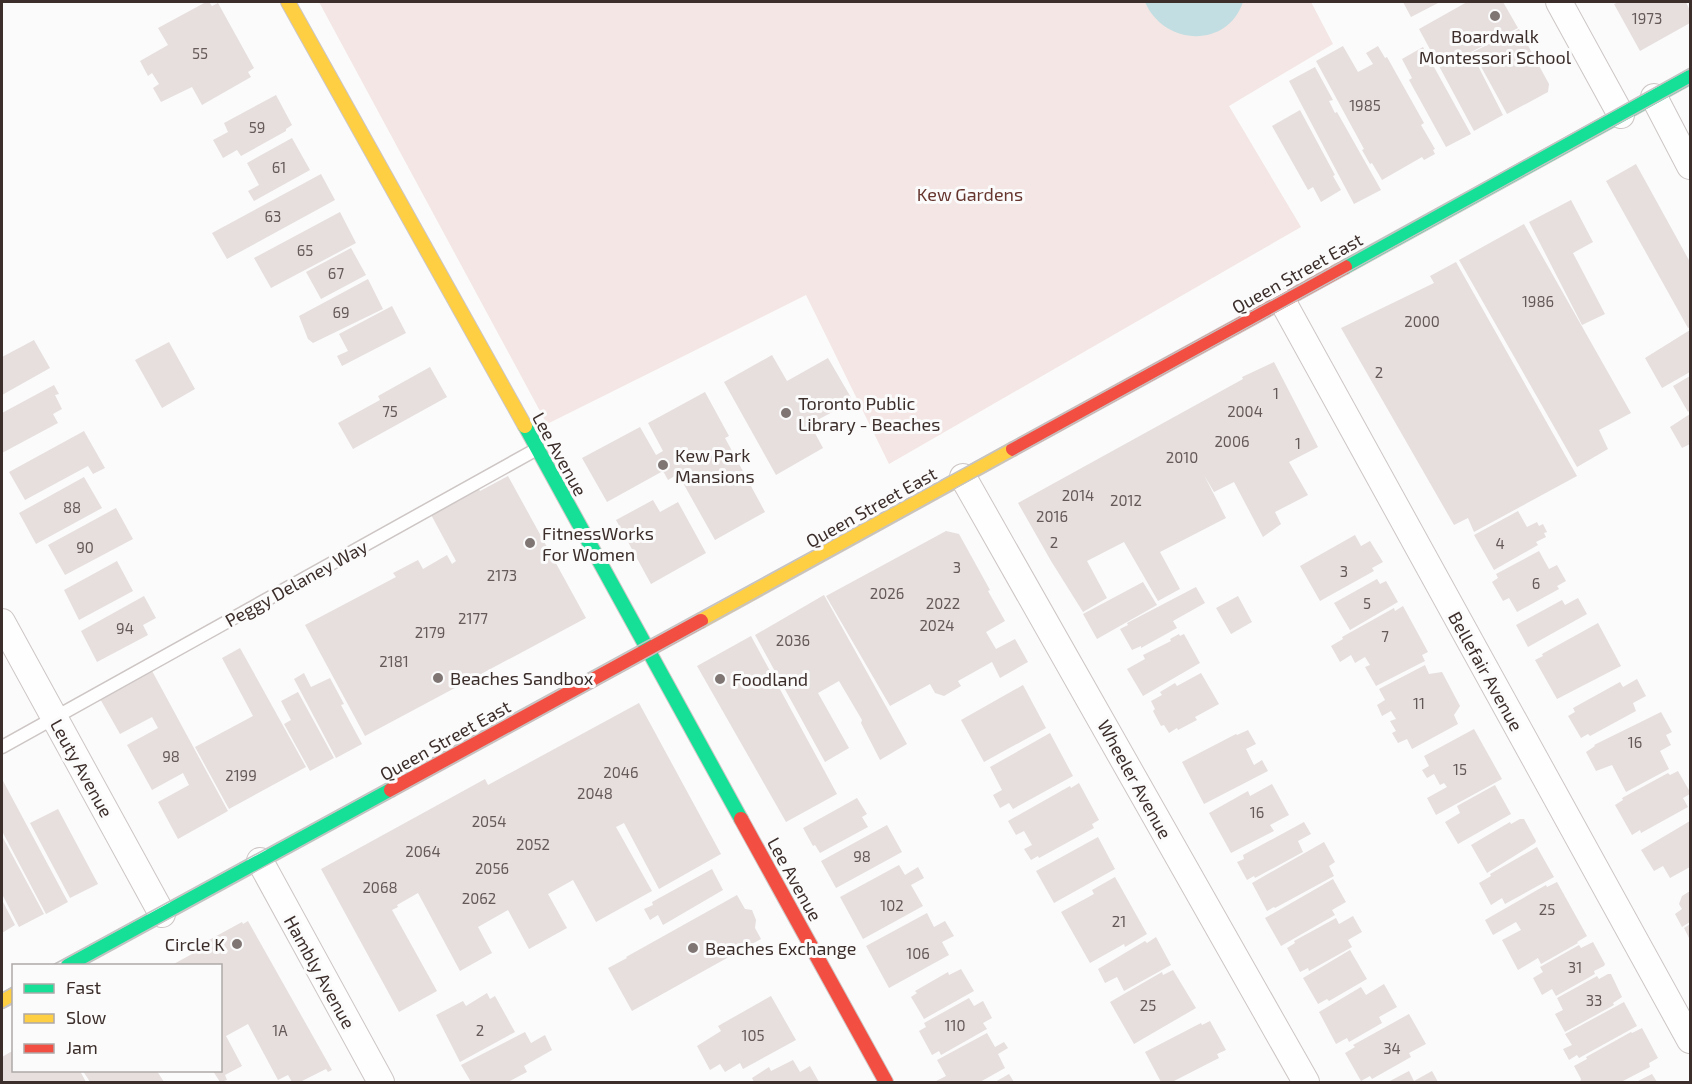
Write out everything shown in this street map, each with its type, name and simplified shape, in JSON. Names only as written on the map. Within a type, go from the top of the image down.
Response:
[{"type":"main road","name":"Lee Avenue","points":[[288,2],[538,449],[886,1083]]},
{"type":"main road","name":"Queen Street East","points":[[72,964],[1690,77]]},
{"type":"street","points":[[1559,2],[1621,115]]},
{"type":"street","points":[[1654,97],[1690,166]]},
{"type":"street","name":"Bellefair Avenue","points":[[1283,302],[1690,1040]]},
{"type":"street","name":"Wheeler Avenue","points":[[963,477],[1306,1083]]},
{"type":"street","name":"Leuty Avenue","points":[[2,622],[162,914]]},
{"type":"street","name":"Hambly Avenue","points":[[260,861],[381,1083]]},
{"type":"lane","name":"Peggy Delaney Way","points":[[2,747],[538,449]]},
{"type":"green space","name":"Kew Gardens","points":[[319,2],[1311,2],[1333,44],[1229,106],[1301,227],[889,464],[806,295],[547,424]]},
{"type":"water","points":[[1145,2],[1243,2],[1235,17],[1224,28],[1210,34],[1195,36],[1180,34],[1166,27],[1154,17]]},
{"type":"building","points":[[206,2],[212,6],[218,3],[254,68],[248,72],[251,77],[202,105],[192,87],[161,102],[153,88],[159,84],[152,73],[148,76],[140,61],[168,45],[158,28]]},
{"type":"building","points":[[1403,2],[1440,2],[1411,17]]},
{"type":"building","points":[[1467,2],[1503,2],[1518,28],[1471,52],[1503,115],[1474,131],[1419,29]]},
{"type":"building","points":[[1619,2],[1686,2],[1690,11],[1690,23],[1640,51],[1614,4]]},
{"type":"building","points":[[1519,29],[1549,84],[1548,92],[1507,114],[1473,52]]},
{"type":"building","points":[[1343,46],[1358,72],[1373,64],[1366,53],[1378,46],[1385,58],[1387,57],[1424,123],[1421,125],[1435,149],[1433,150],[1435,154],[1424,160],[1422,157],[1382,180],[1362,150],[1364,149],[1316,61]]},
{"type":"building","points":[[1423,47],[1471,134],[1446,147],[1409,80],[1412,78],[1402,59]]},
{"type":"building","points":[[1315,67],[1333,100],[1329,101],[1335,113],[1337,112],[1381,190],[1354,204],[1289,81]]},
{"type":"building","points":[[276,95],[292,125],[286,131],[241,156],[237,150],[223,158],[213,140],[228,132],[224,123]]},
{"type":"building","points":[[1300,110],[1341,190],[1321,202],[1313,187],[1308,190],[1272,126]]},
{"type":"building","points":[[292,138],[310,170],[254,201],[248,191],[259,185],[247,163]]},
{"type":"building","points":[[1636,164],[1690,262],[1690,327],[1688,328],[1606,181]]},
{"type":"building","points":[[321,174],[335,200],[227,259],[212,233]]},
{"type":"building","points":[[1571,200],[1593,242],[1573,253],[1605,314],[1582,325],[1529,222]]},
{"type":"building","points":[[340,212],[356,243],[271,288],[254,258]]},
{"type":"building","points":[[1524,224],[1631,413],[1599,430],[1608,449],[1577,467],[1459,260]]},
{"type":"building","points":[[351,248],[366,275],[321,299],[306,272]]},
{"type":"building","points":[[1456,262],[1577,476],[1474,532],[1468,518],[1454,525],[1341,328],[1434,283],[1430,276]]},
{"type":"building","points":[[368,279],[383,309],[313,343],[308,339],[299,316]]},
{"type":"building","points":[[392,306],[406,333],[342,366],[337,356],[348,351],[339,334]]},
{"type":"building","points":[[1690,330],[1690,372],[1662,388],[1645,358]]},
{"type":"building","points":[[34,340],[50,368],[2,395],[2,357]]},
{"type":"building","points":[[169,342],[195,389],[162,408],[135,360]]},
{"type":"building","name":"Toronto Public Library - Beaches","points":[[772,355],[787,381],[828,358],[853,401],[810,424],[823,448],[776,475],[724,382]]},
{"type":"building","points":[[1274,362],[1318,447],[1289,462],[1308,495],[1275,512],[1281,524],[1263,537],[1234,482],[1214,492],[1204,475],[1226,518],[1160,552],[1180,589],[1158,601],[1124,542],[1087,561],[1107,598],[1083,612],[1018,503],[1243,379],[1242,377]]},
{"type":"building","points":[[430,367],[447,397],[353,449],[338,423],[380,400],[378,396]]},
{"type":"building","points":[[1690,376],[1690,410],[1688,412],[1673,386]]},
{"type":"building","points":[[54,385],[59,394],[55,395],[62,409],[53,414],[58,423],[2,453],[2,413]]},
{"type":"building","name":"Kew Park Mansions","points":[[705,392],[729,436],[725,438],[765,512],[715,540],[678,474],[668,480],[663,471],[607,502],[582,458],[640,427],[656,455],[663,451],[648,423]]},
{"type":"building","points":[[1690,414],[1690,444],[1682,448],[1670,427]]},
{"type":"building","points":[[84,431],[105,468],[93,474],[88,466],[25,500],[9,472]]},
{"type":"building","points":[[508,476],[586,618],[365,736],[305,625],[396,577],[393,573],[418,560],[423,569],[447,555],[452,564],[456,561],[429,511],[477,486],[480,491]]},
{"type":"building","points":[[84,477],[102,508],[36,544],[19,513]]},
{"type":"building","points":[[653,500],[660,512],[678,502],[706,553],[651,584],[616,520]]},
{"type":"building","points":[[116,508],[133,539],[65,575],[48,545]]},
{"type":"building","points":[[1518,511],[1527,527],[1537,522],[1539,526],[1543,524],[1547,532],[1544,533],[1546,537],[1536,542],[1538,545],[1494,570],[1474,535]]},
{"type":"building","points":[[946,531],[959,534],[1005,621],[986,632],[996,649],[1015,639],[1028,662],[1000,678],[992,662],[958,681],[961,686],[944,696],[935,693],[930,684],[890,706],[826,596]]},
{"type":"building","points":[[1355,535],[1361,546],[1370,541],[1383,562],[1372,568],[1374,571],[1320,601],[1300,566]]},
{"type":"building","points":[[1539,551],[1549,569],[1557,565],[1566,581],[1557,586],[1559,589],[1517,612],[1509,598],[1503,601],[1492,582],[1498,578],[1496,574]]},
{"type":"building","points":[[117,561],[133,591],[79,620],[64,590]]},
{"type":"building","points":[[1377,579],[1380,584],[1386,581],[1398,602],[1350,630],[1334,603]]},
{"type":"building","points":[[1143,582],[1157,605],[1097,639],[1083,614]]},
{"type":"building","points":[[1196,587],[1205,603],[1173,621],[1177,628],[1141,648],[1141,646],[1132,650],[1120,629],[1128,625],[1127,623]]},
{"type":"building","points":[[824,595],[907,744],[880,760],[861,723],[862,720],[839,681],[818,693],[849,748],[825,762],[755,635]]},
{"type":"building","points":[[144,596],[156,618],[143,625],[148,635],[97,662],[81,631]]},
{"type":"building","points":[[1238,596],[1252,622],[1231,634],[1216,608]]},
{"type":"building","points":[[1578,598],[1587,614],[1528,647],[1516,625],[1562,600],[1565,605]]},
{"type":"building","points":[[1403,606],[1428,652],[1422,655],[1425,661],[1376,686],[1365,667],[1370,665],[1365,657],[1355,663],[1351,655],[1340,662],[1331,646],[1343,639],[1342,637],[1394,608],[1395,611]]},
{"type":"building","points":[[1598,623],[1621,666],[1557,699],[1535,660]]},
{"type":"building","points":[[1179,634],[1180,636],[1184,634],[1200,663],[1143,696],[1127,669],[1145,659],[1143,655],[1171,641],[1170,639]]},
{"type":"building","points":[[751,636],[837,794],[786,822],[697,666]]},
{"type":"building","points":[[240,648],[306,767],[229,809],[195,747],[253,716],[222,658]]},
{"type":"building","points":[[1425,665],[1429,674],[1442,672],[1460,706],[1454,715],[1458,724],[1412,749],[1407,739],[1398,743],[1392,733],[1396,731],[1390,721],[1396,719],[1391,711],[1382,716],[1377,705],[1385,700],[1379,689]]},
{"type":"building","points":[[151,669],[228,811],[178,839],[158,802],[189,785],[183,773],[152,790],[127,745],[158,728],[152,717],[120,734],[99,697]]},
{"type":"building","points":[[304,673],[311,687],[330,678],[344,704],[341,705],[362,744],[336,758],[294,679]]},
{"type":"building","points":[[1201,673],[1219,704],[1195,717],[1197,720],[1169,733],[1164,725],[1161,726],[1153,711],[1155,709],[1151,701],[1175,683],[1177,686]]},
{"type":"building","points":[[1637,679],[1646,696],[1633,703],[1636,711],[1590,736],[1588,734],[1581,738],[1568,716],[1575,712],[1573,708],[1620,682],[1623,687]]},
{"type":"building","points":[[1023,685],[1046,728],[984,762],[961,720]]},
{"type":"building","points":[[298,692],[334,758],[310,771],[284,724],[291,720],[281,701]]},
{"type":"building","points":[[639,703],[721,854],[659,889],[624,823],[616,827],[652,891],[596,922],[573,880],[548,894],[567,928],[529,949],[508,910],[478,927],[492,953],[460,971],[418,893],[392,910],[437,991],[399,1012],[321,869],[485,779],[488,785]]},
{"type":"building","points":[[1661,712],[1672,732],[1666,735],[1671,745],[1660,751],[1669,769],[1626,792],[1612,765],[1596,771],[1586,752],[1594,745]]},
{"type":"building","points":[[1474,729],[1502,779],[1436,815],[1427,798],[1447,787],[1444,783],[1440,785],[1434,774],[1427,778],[1422,770],[1429,766],[1424,756]]},
{"type":"building","points":[[1248,730],[1256,744],[1246,749],[1254,765],[1262,760],[1268,771],[1204,804],[1182,762]]},
{"type":"building","points":[[1050,733],[1073,776],[1013,809],[1009,803],[1000,808],[993,795],[1002,790],[990,767]]},
{"type":"building","points":[[1678,771],[1690,792],[1683,798],[1688,807],[1641,833],[1640,830],[1632,835],[1615,805],[1623,800],[1622,798],[1668,773],[1670,775]]},
{"type":"building","points":[[2,779],[68,902],[46,914],[2,831]]},
{"type":"building","points":[[1079,783],[1099,820],[1092,824],[1094,828],[1039,858],[1038,856],[1031,860],[1024,849],[1032,845],[1024,831],[1016,835],[1008,821]]},
{"type":"building","points":[[1272,784],[1289,815],[1270,825],[1274,831],[1231,853],[1209,813],[1248,791],[1250,796]]},
{"type":"building","points":[[1495,785],[1511,814],[1458,844],[1445,822],[1460,813],[1457,806]]},
{"type":"building","points":[[857,798],[867,814],[862,817],[868,827],[820,853],[815,845],[813,846],[803,828]]},
{"type":"building","points":[[58,809],[98,884],[70,898],[30,823]]},
{"type":"building","points":[[1524,819],[1535,843],[1487,873],[1471,845],[1510,822],[1511,824]]},
{"type":"building","points":[[1690,821],[1690,867],[1670,878],[1663,866],[1654,871],[1641,850]]},
{"type":"building","points":[[1304,822],[1311,834],[1298,841],[1303,852],[1247,880],[1237,862],[1244,859],[1243,855]]},
{"type":"building","points":[[887,825],[902,852],[836,888],[821,861]]},
{"type":"building","points":[[2,836],[44,914],[19,927],[2,894]]},
{"type":"building","points":[[1098,837],[1115,869],[1054,903],[1036,871]]},
{"type":"building","points":[[1324,842],[1335,862],[1329,866],[1334,876],[1267,911],[1252,883]]},
{"type":"building","points":[[1537,847],[1554,877],[1505,904],[1502,898],[1491,905],[1479,883],[1491,876],[1490,874]]},
{"type":"building","points":[[899,865],[905,875],[918,867],[924,878],[911,885],[923,906],[863,939],[840,897]]},
{"type":"building","points":[[712,869],[723,890],[663,925],[658,915],[650,920],[644,909],[653,905],[652,902]]},
{"type":"building","points":[[1115,877],[1147,934],[1090,963],[1061,912],[1094,894],[1092,890]]},
{"type":"building","points":[[1333,879],[1346,902],[1332,910],[1335,915],[1281,946],[1265,918]]},
{"type":"building","points":[[1557,882],[1587,936],[1541,964],[1538,958],[1518,970],[1502,940],[1521,930],[1516,922],[1493,935],[1485,920],[1546,885],[1547,887]]},
{"type":"building","points":[[1690,891],[1690,922],[1682,927],[1675,914],[1682,909],[1679,904],[1682,896]]},
{"type":"building","name":"Beaches Exchange","points":[[737,895],[745,909],[752,910],[756,920],[755,928],[761,939],[632,1011],[608,968]]},
{"type":"building","points":[[2,900],[15,925],[2,933]]},
{"type":"building","points":[[927,913],[934,927],[945,921],[954,936],[942,942],[949,955],[889,988],[866,946]]},
{"type":"building","points":[[1353,916],[1362,932],[1348,940],[1352,947],[1309,971],[1308,968],[1300,972],[1287,948],[1295,943],[1294,941],[1336,918],[1339,924]]},
{"type":"building","points":[[248,921],[332,1070],[328,1072],[326,1069],[300,1082],[292,1082],[288,1075],[278,1080],[248,1024],[226,1036],[242,1066],[225,1075],[227,1080],[220,1082],[214,1072],[222,1072],[222,964],[174,964],[205,947],[203,945],[210,942],[209,940],[242,922],[243,924]]},
{"type":"building","points":[[1690,924],[1690,940],[1684,928]]},
{"type":"building","points":[[1156,937],[1171,965],[1124,991],[1117,977],[1105,983],[1098,969],[1145,941],[1147,943]]},
{"type":"building","points":[[1593,942],[1604,966],[1594,971],[1595,974],[1556,996],[1552,989],[1542,995],[1533,978],[1543,972],[1540,967],[1579,945],[1581,948]]},
{"type":"building","points":[[1350,950],[1367,979],[1329,1001],[1327,999],[1318,1004],[1303,978]]},
{"type":"building","points":[[961,969],[974,991],[924,1019],[911,997],[917,993],[915,991],[948,972],[949,975]]},
{"type":"building","points":[[1173,970],[1196,1008],[1134,1044],[1110,1002],[1162,972],[1163,975]]},
{"type":"building","points":[[1611,974],[1622,997],[1613,1003],[1614,1005],[1565,1032],[1555,1014],[1563,1010],[1557,998],[1597,976],[1599,979]]},
{"type":"building","points":[[1384,984],[1397,1007],[1379,1017],[1382,1023],[1349,1042],[1347,1038],[1336,1044],[1319,1012],[1361,987],[1366,995]]},
{"type":"building","points":[[487,993],[490,999],[495,996],[515,1032],[460,1062],[436,1015],[463,1001],[466,1006]]},
{"type":"building","points":[[771,996],[796,1040],[743,1069],[740,1063],[725,1072],[720,1064],[710,1070],[697,1046],[721,1031],[718,1026]]},
{"type":"building","points":[[969,998],[974,1006],[983,1001],[992,1018],[983,1023],[987,1029],[941,1055],[939,1051],[932,1055],[919,1031],[926,1027],[924,1023]]},
{"type":"building","points":[[1624,1002],[1637,1026],[1579,1058],[1577,1055],[1569,1060],[1563,1049],[1572,1045],[1565,1034]]},
{"type":"building","points":[[1409,1014],[1426,1044],[1409,1053],[1411,1057],[1372,1079],[1370,1076],[1361,1081],[1345,1053],[1355,1047],[1353,1045]]},
{"type":"building","points":[[1210,1021],[1226,1050],[1217,1054],[1219,1058],[1172,1082],[1161,1082],[1145,1052],[1201,1023],[1202,1025]]},
{"type":"building","points":[[1642,1028],[1658,1058],[1649,1063],[1650,1067],[1621,1082],[1580,1082],[1581,1079],[1574,1066],[1587,1059],[1586,1057]]},
{"type":"building","points":[[525,1032],[531,1043],[545,1035],[552,1050],[524,1066],[527,1072],[508,1082],[471,1082],[461,1065]]},
{"type":"building","points":[[987,1033],[995,1047],[1004,1042],[1008,1048],[998,1054],[1005,1068],[980,1082],[934,1082],[946,1076],[937,1060]]},
{"type":"building","points":[[12,1051],[12,1072],[81,1072],[86,1082],[2,1082],[2,1057]]},
{"type":"building","points":[[793,1060],[800,1072],[810,1066],[819,1082],[754,1082],[752,1078],[769,1067],[771,1071]]},
{"type":"building","points":[[1409,1071],[1414,1081],[1432,1071],[1438,1082],[1388,1082]]},
{"type":"building","points":[[84,1072],[158,1072],[164,1082],[90,1082]]},
{"type":"building","points":[[1009,1074],[1014,1082],[995,1082]]},
{"type":"building","points":[[1652,1074],[1657,1082],[1636,1082]]},
{"type":"tram line","points":[[55,964],[1305,282],[1690,68]]},
{"type":"tram line","points":[[86,964],[1690,84]]},
{"type":"tram line","points":[[2,993],[12,987]]},
{"type":"tram line","points":[[2,1009],[12,1003]]},
{"type":"traffic: fast","points":[[1345,267],[1690,77]]},
{"type":"traffic: fast","points":[[525,426],[741,819]]},
{"type":"traffic: fast","points":[[72,964],[391,790]]},
{"type":"traffic: slow","points":[[288,2],[525,426]]},
{"type":"traffic: slow","points":[[701,621],[1013,449]]},
{"type":"traffic: slow","points":[[2,1001],[12,996]]},
{"type":"traffic: jam","points":[[1013,449],[1345,267]]},
{"type":"traffic: jam","points":[[391,790],[701,621]]},
{"type":"traffic: jam","points":[[741,819],[886,1082]]},
{"type":"place","name":"Boardwalk Montessori School","points":[[1495,16]]},
{"type":"place","name":"Toronto Public Library - Beaches","points":[[786,413]]},
{"type":"place","name":"Kew Park Mansions","points":[[663,465]]},
{"type":"place","name":"FitnessWorks For Women","points":[[530,543]]},
{"type":"place","name":"Beaches Sandbox","points":[[438,678]]},
{"type":"place","name":"Foodland","points":[[720,679]]},
{"type":"place","name":"Circle K","points":[[237,944]]},
{"type":"place","name":"Beaches Exchange","points":[[693,948]]}]
